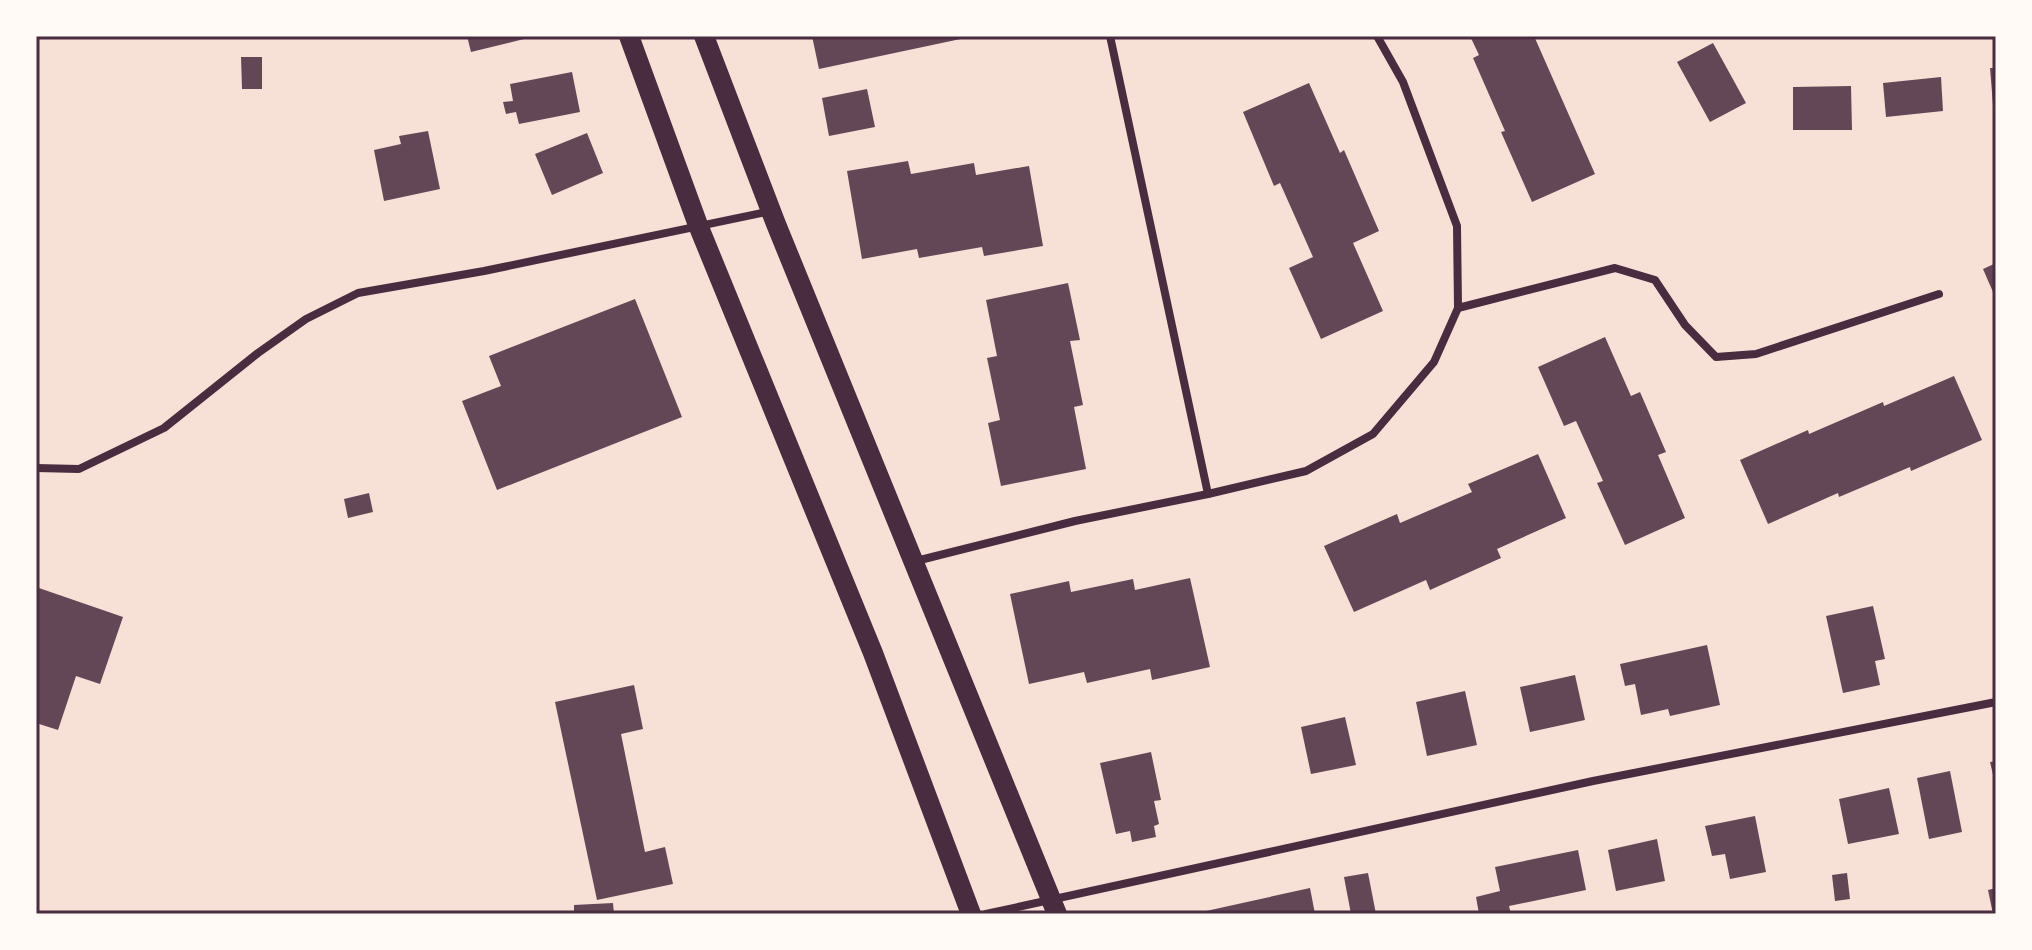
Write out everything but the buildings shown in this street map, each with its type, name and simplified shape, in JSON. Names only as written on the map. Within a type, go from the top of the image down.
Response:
[{"type":"main road","points":[[629,36],[698,225],[873,653],[971,914]]},
{"type":"main road","points":[[704,36],[771,211],[1054,908]]},
{"type":"street","points":[[1110,36],[1208,494]]},
{"type":"street","points":[[915,561],[1075,521],[1306,471],[1373,434],[1434,362],[1458,308],[1457,226],[1403,82],[1377,36]]},
{"type":"street","points":[[36,468],[79,469],[164,428],[306,319],[358,293],[484,271],[771,211]]},
{"type":"street","points":[[1458,308],[1615,268],[1655,280],[1685,325],[1716,357],[1756,354],[1939,294]]},
{"type":"street","points":[[986,914],[1054,908],[1593,781],[1996,702]]}]
